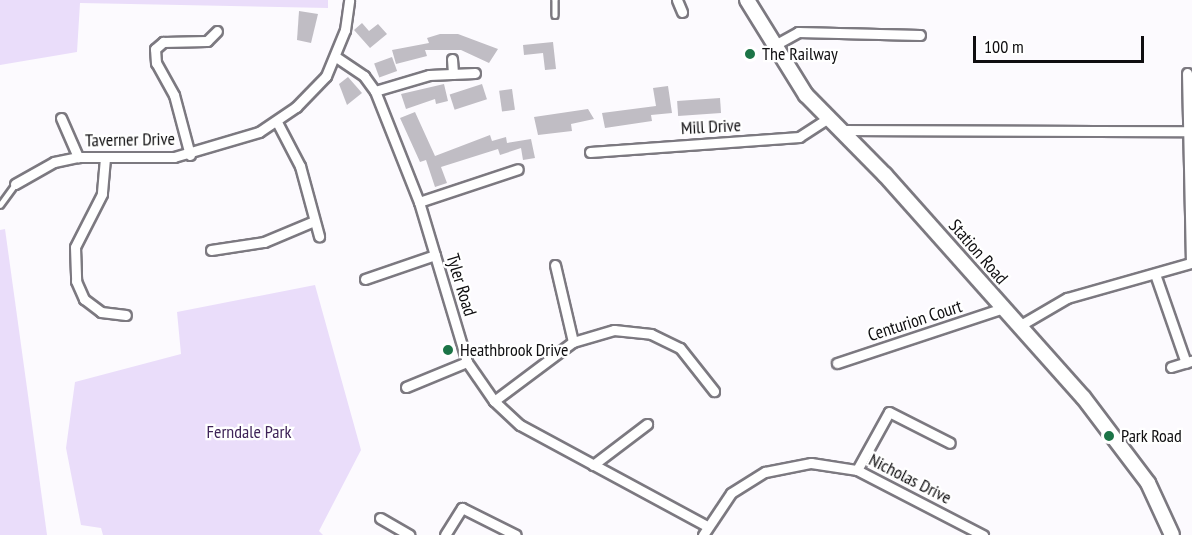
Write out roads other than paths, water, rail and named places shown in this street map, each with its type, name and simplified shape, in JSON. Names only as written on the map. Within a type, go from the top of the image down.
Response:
[{"type":"street","name":"Taverner Drive","points":[[15,184],[54,162],[78,157],[190,155],[277,122],[315,90],[336,57],[349,0]]},
{"type":"street","points":[[676,0],[682,12]]},
{"type":"street","name":"Station Road","points":[[747,0],[794,80],[1083,397],[1148,483],[1172,535]]},
{"type":"street","points":[[190,155],[174,95],[156,63],[155,49],[163,42],[207,41],[217,31]]},
{"type":"street","points":[[773,46],[798,32],[920,35]]},
{"type":"street","name":"Tyler Road","points":[[336,57],[364,76],[375,92],[420,202],[467,362],[494,401],[520,425],[705,531]]},
{"type":"street","points":[[452,59],[453,74]]},
{"type":"street","points":[[375,92],[429,75],[475,73]]},
{"type":"street","points":[[1019,326],[1067,298],[1191,263],[1186,73]]},
{"type":"street","points":[[61,118],[78,157]]},
{"type":"street","name":"Mill Drive","points":[[590,152],[799,137],[828,118]]},
{"type":"street","points":[[277,122],[300,166],[319,236]]},
{"type":"street","points":[[841,130],[1186,131]]},
{"type":"street","points":[[105,158],[102,194],[75,247],[76,280],[84,299],[101,312],[126,315]]},
{"type":"street","points":[[420,202],[519,170]]},
{"type":"street","points":[[211,250],[264,242],[314,221]]},
{"type":"street","points":[[365,279],[435,255]]},
{"type":"street","points":[[555,265],[573,342]]},
{"type":"street","points":[[1155,274],[1189,362],[1171,368]]},
{"type":"street","name":"Centurion Court","points":[[837,363],[1003,308]]},
{"type":"street","points":[[494,401],[573,342],[614,330],[651,334],[680,348],[714,391]]},
{"type":"street","points":[[406,387],[467,362]]},
{"type":"street","points":[[857,470],[889,412],[950,443]]},
{"type":"street","points":[[593,465],[647,424]]},
{"type":"street","name":"Nicholas Drive","points":[[705,531],[731,493],[765,472],[811,463],[857,470],[983,535]]},
{"type":"street","points":[[445,535],[462,508],[516,535]]},
{"type":"street","points":[[380,518],[409,535]]},
{"type":"lane","points":[[555,0],[555,15]]},
{"type":"lane","points":[[0,205],[15,184]]},
{"type":"place","name":"The Railway","points":[[750,54]]},
{"type":"place","name":"Heathbrook Drive","points":[[448,350]]},
{"type":"place","name":"Park Road","points":[[1109,436]]},
{"type":"park label","name":"Ferndale Park","points":[[249,432]]}]
